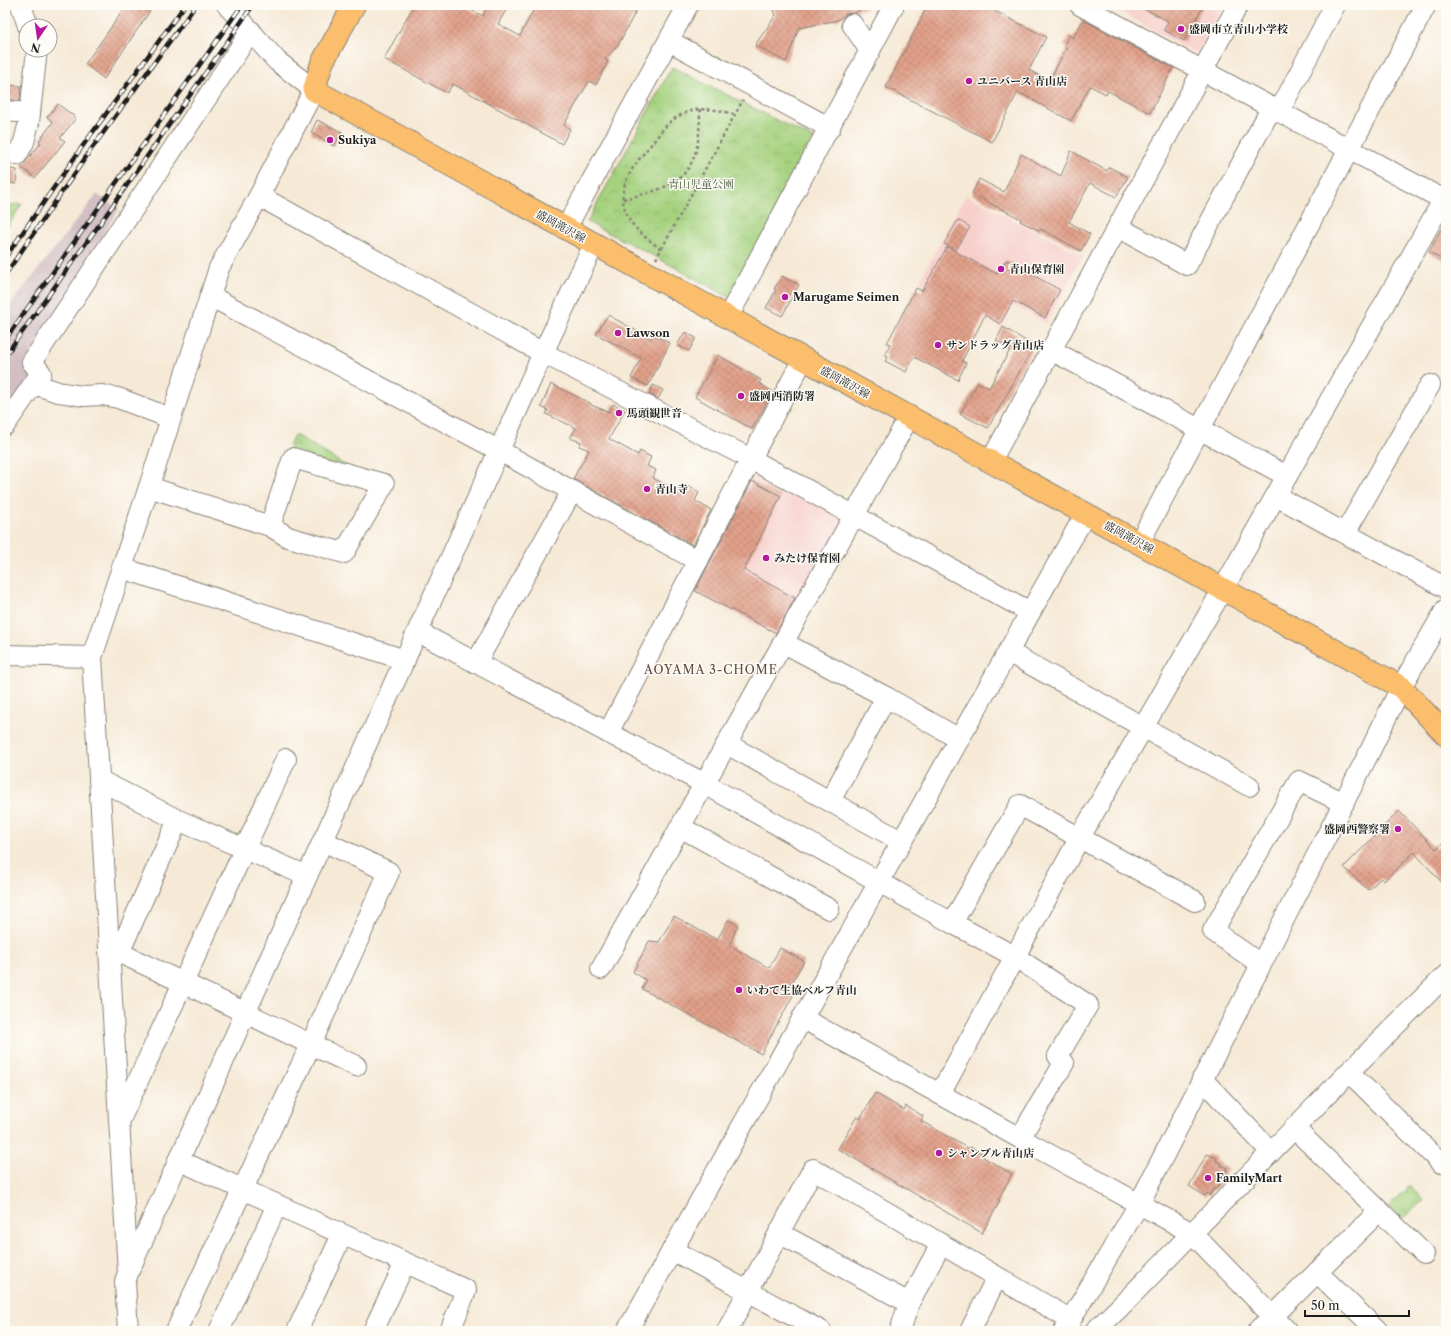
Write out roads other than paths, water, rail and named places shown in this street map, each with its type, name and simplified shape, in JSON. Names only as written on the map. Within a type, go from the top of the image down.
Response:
[{"type":"main road","points":[[314,90],[322,63],[354,5]]},
{"type":"main road","name":"盛岡滝沢線","points":[[314,90],[1401,687],[1446,735]]},
{"type":"street","points":[[21,5],[25,18]]},
{"type":"street","points":[[128,1273],[119,1122],[114,951],[99,780],[92,657],[149,487],[219,268],[259,196],[314,90],[277,61],[227,5]]},
{"type":"street","points":[[566,228],[688,5]]},
{"type":"street","points":[[728,317],[830,128],[894,5]]},
{"type":"street","points":[[940,1094],[1080,837],[1445,199],[1080,5]]},
{"type":"street","points":[[991,461],[1238,5]]},
{"type":"street","points":[[1118,227],[1187,265],[1335,5]]},
{"type":"street","points":[[1139,543],[1426,5]]},
{"type":"street","points":[[852,24],[870,51]]},
{"type":"street","points":[[5,425],[41,373],[32,362],[251,31]]},
{"type":"street","points":[[669,41],[830,128]]},
{"type":"street","points":[[17,155],[24,142],[30,113],[36,58]]},
{"type":"street","points":[[5,111],[30,113]]},
{"type":"street","points":[[259,196],[544,353],[751,459],[1030,612]]},
{"type":"street","points":[[128,1331],[126,1282],[128,1273],[594,244]]},
{"type":"street","points":[[210,296],[572,491],[698,561]]},
{"type":"street","points":[[1052,350],[1287,476]]},
{"type":"street","points":[[608,733],[803,359]]},
{"type":"street","points":[[34,384],[58,392],[83,396],[102,395],[118,398],[170,418]]},
{"type":"street","points":[[1345,533],[1430,385]]},
{"type":"street","points":[[601,969],[909,417]]},
{"type":"street","points":[[149,487],[270,526],[288,536],[344,553],[384,484],[293,458],[270,526]]},
{"type":"street","points":[[476,663],[572,491]]},
{"type":"street","points":[[1276,496],[1446,588]]},
{"type":"street","points":[[626,1331],[1086,513]]},
{"type":"street","points":[[122,568],[405,660]]},
{"type":"street","points":[[727,1331],[813,1169],[997,1276],[1067,1325],[1139,1204],[1344,803],[1401,687],[1446,609]]},
{"type":"street","points":[[418,632],[705,784],[952,923],[1014,956],[1088,1005],[1058,1056],[1064,1063],[1020,1138]]},
{"type":"street","points":[[784,642],[886,697],[958,740]]},
{"type":"street","points":[[1008,652],[1249,786]]},
{"type":"street","points":[[5,655],[92,657]]},
{"type":"street","points":[[830,801],[886,697]]},
{"type":"street","points":[[727,744],[901,841]]},
{"type":"street","points":[[119,1122],[286,759]]},
{"type":"street","points":[[99,780],[178,820],[307,876]]},
{"type":"street","points":[[1256,961],[1213,931],[1299,781],[1344,803]]},
{"type":"street","points":[[952,923],[1020,805],[1195,901]]},
{"type":"street","points":[[114,951],[178,820]]},
{"type":"street","points":[[680,827],[829,909]]},
{"type":"street","points":[[176,1331],[243,1190],[389,872],[323,841]]},
{"type":"street","points":[[114,951],[183,982],[245,1014],[356,1066]]},
{"type":"street","points":[[1095,1331],[1446,975]]},
{"type":"street","points":[[802,1018],[1192,1233],[1287,1331]]},
{"type":"street","points":[[1349,1072],[1441,1163]]},
{"type":"street","points":[[1202,1079],[1271,1152]]},
{"type":"street","points":[[1294,1128],[1424,1254]]},
{"type":"street","points":[[178,1160],[405,1264],[466,1290],[450,1331]]},
{"type":"street","points":[[226,1329],[277,1205]]},
{"type":"street","points":[[1258,1331],[1380,1211]]},
{"type":"street","points":[[779,1233],[909,1303]]},
{"type":"street","points":[[297,1331],[342,1235]]},
{"type":"street","points":[[900,1331],[909,1303],[941,1244]]},
{"type":"street","points":[[672,1250],[816,1330]]},
{"type":"street","points":[[373,1331],[405,1264]]},
{"type":"street","points":[[1317,1272],[1378,1331]]},
{"type":"street","points":[[970,1331],[997,1276]]},
{"type":"railway","points":[[5,258],[82,147],[185,5]]},
{"type":"railway","points":[[5,275],[90,151],[196,5]]},
{"type":"railway","points":[[5,340],[242,5]]},
{"type":"railway","points":[[5,356],[253,5]]},
{"type":"place","name":"盛岡市立青山小学校","points":[[1181,29]]},
{"type":"place","name":"ユニバース 青山店","points":[[969,81]]},
{"type":"place","name":"Sukiya","points":[[330,140]]},
{"type":"place","name":"青山保育園","points":[[1001,269]]},
{"type":"place","name":"Marugame Seimen","points":[[785,297]]},
{"type":"place","name":"Lawson","points":[[618,333]]},
{"type":"place","name":"サンドラッグ青山店","points":[[938,345]]},
{"type":"place","name":"盛岡西消防署","points":[[741,396]]},
{"type":"place","name":"馬頭観世音","points":[[619,413]]},
{"type":"place","name":"青山寺","points":[[647,489]]},
{"type":"place","name":"みたけ保育園","points":[[766,558]]},
{"type":"place","name":"盛岡西警察署","points":[[1398,829]]},
{"type":"place","name":"いわて生協ベルフ青山","points":[[739,990]]},
{"type":"place","name":"シャンブル青山店","points":[[939,1153]]},
{"type":"place","name":"FamilyMart","points":[[1208,1178]]},
{"type":"district","name":"AOYAMA 3-CHOME","points":[[711,669]]},
{"type":"park label","name":"青山児童公園","points":[[701,184]]}]
